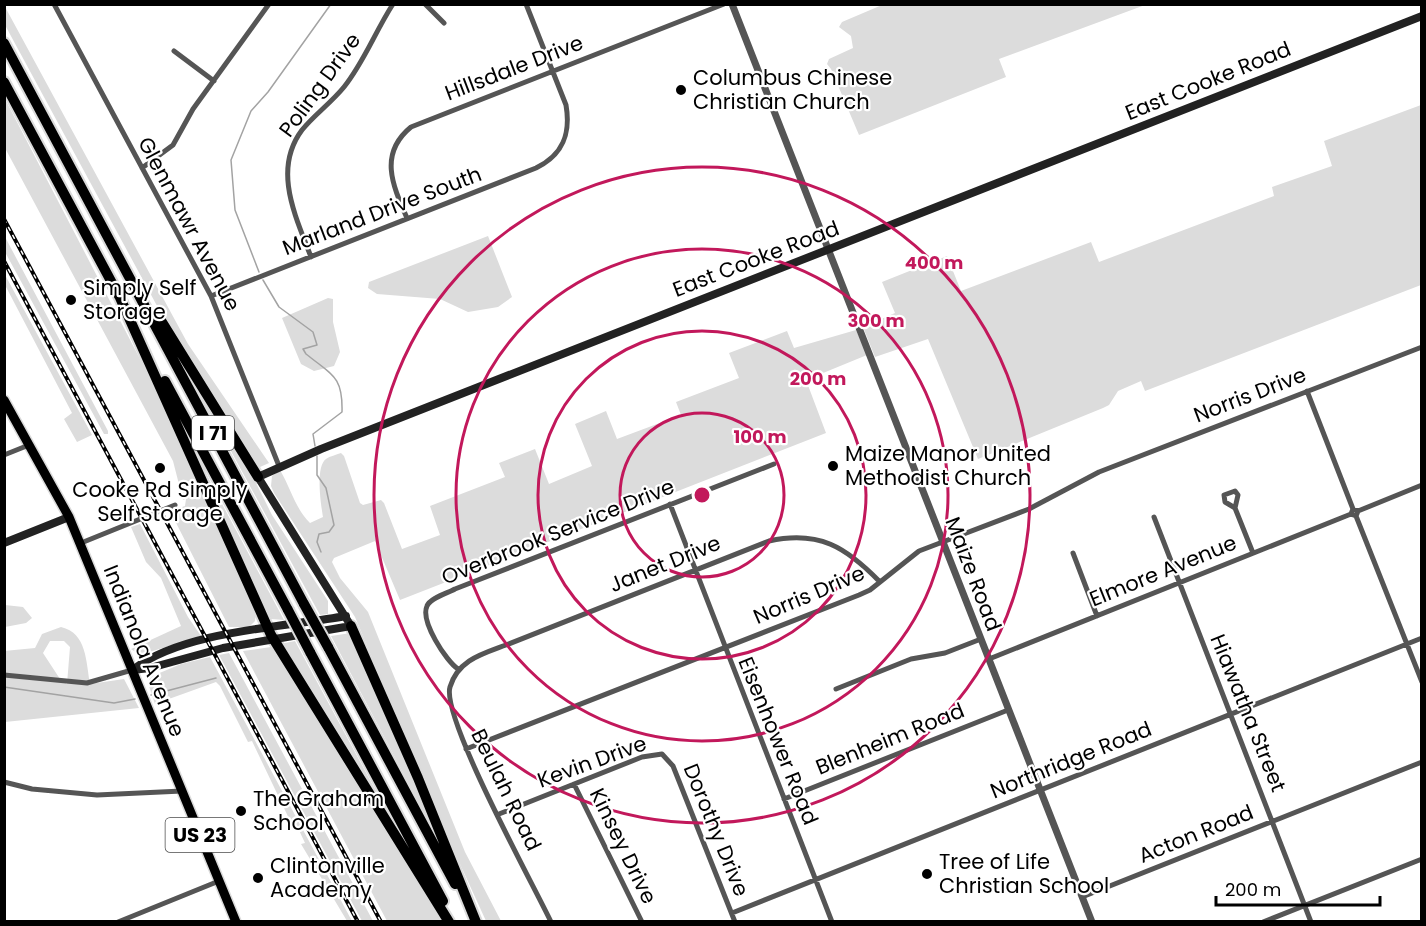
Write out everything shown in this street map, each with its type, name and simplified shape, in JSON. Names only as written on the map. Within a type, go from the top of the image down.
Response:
[{"type":"highway","name":"I 71","points":[[4,44],[475,921]]},
{"type":"highway","name":"I 71","points":[[4,82],[454,921]]},
{"type":"highway","points":[[123,262],[258,477]]},
{"type":"highway","points":[[117,291],[273,639],[449,921]]},
{"type":"highway","points":[[349,621],[418,778],[475,921]]},
{"type":"main road","name":"East Cooke Road","points":[[258,477],[279,466],[1422,16]]},
{"type":"main road","name":"Indianola Avenue","points":[[4,400],[81,543],[236,921]]},
{"type":"main road","points":[[258,477],[349,621]]},
{"type":"main road","points":[[4,543],[69,518]]},
{"type":"main road","points":[[132,670],[147,659],[190,644],[268,628],[349,621]]},
{"type":"main road","points":[[132,670],[150,668],[194,654],[349,621]]},
{"type":"street","name":"Glenmawr Avenue","points":[[54,4],[211,296],[279,466]]},
{"type":"street","name":"Poling Drive","points":[[311,257],[289,194],[290,160],[301,132],[343,88],[360,65],[393,4]]},
{"type":"street","points":[[425,4],[444,23]]},
{"type":"street","points":[[526,4],[552,71]]},
{"type":"street","name":"Hillsdale Drive","points":[[407,219],[390,175],[392,152],[403,133],[419,121],[724,4]]},
{"type":"street","name":"Maize Road","points":[[732,4],[1092,921]]},
{"type":"street","points":[[142,168],[174,145],[193,109],[266,6]]},
{"type":"street","points":[[174,51],[214,81]]},
{"type":"street","name":"Marland Drive South","points":[[211,296],[536,168],[553,158],[561,148],[569,121],[566,105],[552,71]]},
{"type":"street","name":"Norris Drive","points":[[466,749],[859,595],[880,582],[909,557],[1044,503],[1099,472],[1422,347]]},
{"type":"street","points":[[1307,391],[1422,681]]},
{"type":"street","points":[[4,455],[29,445]]},
{"type":"street","name":"Overbrook Service Drive","points":[[458,669],[442,654],[426,609],[429,602],[455,589],[774,464]]},
{"type":"street","name":"Elmore Avenue","points":[[989,660],[1422,485]]},
{"type":"street","name":"Eisenhower Road","points":[[670,504],[724,648],[832,921]]},
{"type":"street","points":[[81,543],[175,505]]},
{"type":"street","points":[[1235,508],[1252,553]]},
{"type":"street","name":"Hiawatha Street","points":[[1154,517],[1311,921]]},
{"type":"street","name":"Janet Drive","points":[[458,669],[471,659],[769,541],[801,537],[825,542],[846,551],[880,582]]},
{"type":"street","points":[[1073,553],[1097,616]]},
{"type":"street","name":"Northridge Road","points":[[732,912],[1422,638]]},
{"type":"street","points":[[836,689],[911,659],[945,653],[981,639]]},
{"type":"street","name":"Beulah Road","points":[[458,669],[449,689],[451,711],[466,749],[551,921]]},
{"type":"street","points":[[4,675],[87,684],[132,670]]},
{"type":"street","name":"Blenheim Road","points":[[784,799],[1008,710]]},
{"type":"street","name":"Kevin Drive","points":[[499,814],[648,754],[663,754]]},
{"type":"street","name":"Dorothy Drive","points":[[663,754],[673,766],[735,921]]},
{"type":"street","name":"Acton Road","points":[[1082,897],[1422,762]]},
{"type":"street","points":[[4,782],[32,789],[97,795],[182,791]]},
{"type":"street","name":"Kinsey Drive","points":[[574,784],[642,921]]},
{"type":"street","points":[[1263,921],[1422,859]]},
{"type":"street","points":[[118,921],[219,881]]},
{"type":"shaded area","points":[[4,5],[188,344],[269,463],[260,467],[255,464],[156,304],[5,25]]},
{"type":"shaded area","points":[[882,5],[1145,5],[999,59],[1006,77],[859,135],[827,64],[829,59],[853,48],[851,36],[839,27],[842,22]]},
{"type":"shaded area","points":[[4,97],[152,382],[256,614],[255,621],[249,627],[229,627],[170,511],[185,506],[186,499],[183,500],[173,461],[5,148]]},
{"type":"shaded area","points":[[1421,105],[1421,285],[1145,391],[1141,381],[1118,391],[1109,405],[1103,408],[978,459],[928,339],[875,357],[863,327],[895,313],[882,282],[947,256],[961,291],[1091,242],[1099,262],[1274,196],[1272,187],[1332,166],[1324,141]]},
{"type":"shaded area","points":[[4,235],[108,434],[104,434],[5,252]]},
{"type":"shaded area","points":[[488,236],[512,297],[498,307],[468,312],[440,299],[377,294],[368,288],[369,282]]},
{"type":"shaded area","points":[[4,273],[92,435],[77,442],[64,419],[72,413],[5,285]]},
{"type":"shaded area","points":[[328,298],[333,299],[333,322],[340,352],[334,366],[314,371],[301,364],[282,318]]},
{"type":"shaded area","points":[[856,330],[867,355],[806,380],[826,433],[400,600],[375,541],[334,558],[332,562],[340,578],[368,612],[465,852],[501,921],[486,921],[449,840],[355,617],[274,493],[271,486],[272,476],[280,470],[297,505],[310,523],[323,517],[320,478],[323,463],[326,459],[341,453],[360,503],[363,505],[381,500],[384,503],[402,549],[440,535],[430,506],[505,477],[499,463],[535,449],[549,484],[592,466],[575,424],[606,411],[617,439],[681,415],[676,402],[739,378],[729,353],[787,331],[794,348]]},
{"type":"shaded area","points":[[210,406],[247,465],[272,515],[328,601],[328,614],[320,615],[207,407]]},
{"type":"shaded area","points":[[189,442],[284,620],[271,619]]},
{"type":"shaded area","points":[[140,524],[188,617],[201,636],[140,655],[131,649],[181,626],[161,578],[146,562],[131,527]]},
{"type":"shaded area","points":[[5,605],[23,607],[32,618],[26,623],[5,627]]},
{"type":"shaded area","points":[[61,627],[70,630],[81,642],[84,650],[90,684],[124,679],[139,708],[5,722],[4,651],[35,648],[42,634]],"holes":[[[50,641],[64,641],[70,647],[67,684],[60,679],[43,653]]]},
{"type":"shaded area","points":[[351,633],[438,839],[331,636]]},
{"type":"shaded area","points":[[295,641],[383,804],[381,805],[280,644]]},
{"type":"shaded area","points":[[271,647],[404,853],[443,921],[387,921],[243,651]]},
{"type":"shaded area","points":[[229,653],[373,921],[362,921],[219,655]]},
{"type":"shaded area","points":[[210,657],[352,921],[347,921],[301,844],[305,843],[298,828],[294,829],[252,741],[248,742],[220,686],[216,682],[155,704],[148,683],[150,677],[181,664]]},
{"type":"waterway","points":[[259,272],[235,210],[231,160],[251,111],[268,92],[331,4]]},
{"type":"waterway","points":[[263,280],[279,307],[313,332],[317,345],[303,349],[338,383],[342,412],[313,434],[315,446]]},
{"type":"waterway","points":[[317,456],[317,475],[326,488],[334,525],[329,532],[319,534],[317,542],[321,552]]},
{"type":"waterway","points":[[151,695],[216,678]]},
{"type":"waterway","points":[[4,687],[114,703],[135,699]]},
{"type":"railway","points":[[4,219],[381,922]]},
{"type":"railway","points":[[4,261],[358,922]]},
{"type":"place","name":"Columbus Chinese Christian Church","points":[[681,90]]},
{"type":"place","name":"Simply Self Storage","points":[[71,300]]},
{"type":"place","name":"Maize Manor United Methodist Church","points":[[833,466]]},
{"type":"place","name":"Cooke Rd Simply Self Storage","points":[[160,468]]},
{"type":"place","name":"The Graham School","points":[[241,811]]},
{"type":"place","name":"Tree of Life Christian School","points":[[927,874]]},
{"type":"place","name":"Clintonville Academy","points":[[258,878]]}]
